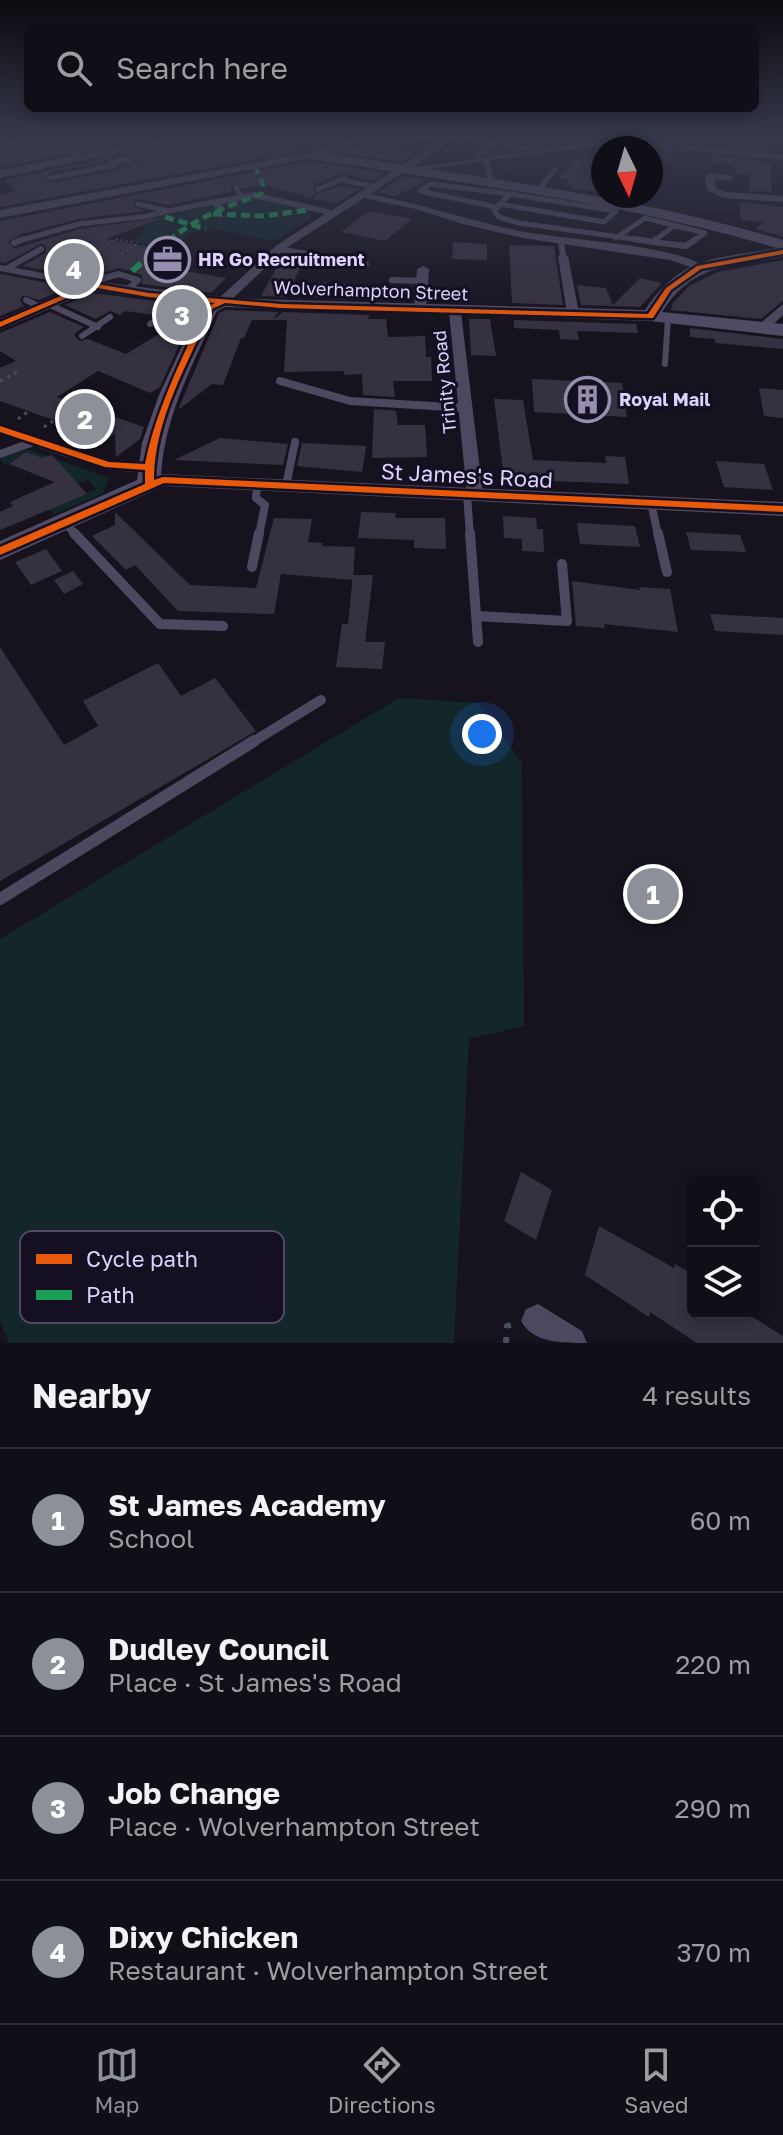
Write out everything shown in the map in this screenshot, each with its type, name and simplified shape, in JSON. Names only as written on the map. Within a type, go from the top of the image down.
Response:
[{"type":"main road","points":[[648,208],[783,245]]},
{"type":"main road","points":[[659,317],[668,289],[699,267],[783,252]]},
{"type":"main road","points":[[0,551],[64,522],[148,475],[172,392],[209,308],[222,302]]},
{"type":"main road","name":"Wolverhampton Street","points":[[222,302],[659,317],[783,330]]},
{"type":"street","points":[[0,214],[60,201]]},
{"type":"street","points":[[216,204],[222,201]]},
{"type":"street","points":[[282,201],[333,213]]},
{"type":"street","points":[[222,302],[278,249],[353,201]]},
{"type":"street","points":[[391,201],[503,231],[672,257],[699,267]]},
{"type":"street","points":[[563,256],[573,313]]},
{"type":"street","name":"Wolverhampton Street","points":[[3,269],[126,291],[222,302]]},
{"type":"street","points":[[420,310],[422,275]]},
{"type":"street","points":[[5,319],[89,284]]},
{"type":"street","points":[[762,328],[783,308]]},
{"type":"street","name":"Trinity Road","points":[[455,312],[471,495]]},
{"type":"street","name":"St James's Road","points":[[4,423],[108,465],[163,480],[783,509]]},
{"type":"street","points":[[538,1321],[570,1343]]},
{"type":"lane","points":[[474,201],[604,222],[616,211],[552,201]]},
{"type":"lane","points":[[503,201],[495,214],[514,222],[619,237],[653,242],[686,246],[705,233],[645,218],[619,237],[605,247]]},
{"type":"lane","points":[[138,204],[168,211]]},
{"type":"lane","points":[[133,229],[149,218],[168,211],[216,204]]},
{"type":"lane","points":[[14,243],[40,232],[117,218],[149,218]]},
{"type":"lane","points":[[503,231],[514,222]]},
{"type":"lane","points":[[653,242],[675,225]]},
{"type":"lane","points":[[561,240],[563,256]]},
{"type":"lane","points":[[3,269],[41,249]]},
{"type":"lane","points":[[278,249],[366,264]]},
{"type":"lane","points":[[392,280],[422,275]]},
{"type":"lane","points":[[150,324],[160,319],[181,298]]},
{"type":"lane","points":[[38,304],[98,327]]},
{"type":"lane","points":[[82,336],[110,317]]},
{"type":"lane","points":[[659,317],[665,364]]},
{"type":"lane","points":[[280,381],[314,395],[368,406],[465,408]]},
{"type":"lane","points":[[0,454],[37,436]]},
{"type":"lane","points":[[286,486],[295,442]]},
{"type":"lane","points":[[252,567],[265,517],[265,505],[256,498],[257,486]]},
{"type":"lane","points":[[471,495],[478,642]]},
{"type":"lane","points":[[651,503],[667,572]]},
{"type":"lane","points":[[64,522],[160,624],[223,626]]},
{"type":"lane","points":[[476,616],[567,621],[562,564]]},
{"type":"lane","points":[[0,899],[321,700]]},
{"type":"path","points":[[74,266],[115,239],[138,243],[121,255]]},
{"type":"path","points":[[0,381],[18,372]]},
{"type":"path","points":[[4,423],[29,411]]},
{"type":"path","points":[[37,436],[55,420]]},
{"type":"green space","points":[[271,201],[308,210],[314,216],[275,241],[208,228],[190,234],[165,255],[133,249],[142,243],[133,241],[139,233],[164,216],[184,209],[224,206],[224,202]]},
{"type":"green space","points":[[28,449],[109,478],[103,494],[54,514],[48,509],[96,489],[88,480],[77,484],[26,452],[4,466],[0,458]]},
{"type":"green space","points":[[399,698],[477,703],[522,763],[524,1026],[469,1039],[454,1343],[9,1343],[0,1321],[0,939]]},
{"type":"building","points":[[0,201],[34,201],[0,207]]},
{"type":"building","points":[[105,201],[136,201],[133,206],[144,211],[78,219],[21,234],[8,242],[14,249],[80,229],[165,217],[106,239],[182,253],[163,267],[226,278],[211,293],[142,284],[142,275],[120,268],[84,278],[23,266],[46,253],[42,243],[5,263],[0,262],[0,221]]},
{"type":"building","points":[[146,201],[189,201],[168,205]]},
{"type":"building","points":[[739,202],[783,207],[783,237],[755,229],[764,222],[741,220]]},
{"type":"building","points":[[369,211],[412,219],[385,241],[341,232]]},
{"type":"building","points":[[453,242],[487,244],[487,260],[452,259]]},
{"type":"building","points":[[509,245],[554,246],[563,305],[512,303]]},
{"type":"building","points":[[783,260],[783,301],[761,319],[671,310],[673,303],[689,286],[718,272]]},
{"type":"building","points":[[278,265],[301,266],[286,297],[261,296]]},
{"type":"building","points":[[0,274],[69,287],[39,300],[23,295],[20,300],[24,306],[0,316]]},
{"type":"building","points":[[640,278],[662,283],[640,307],[581,305],[577,285],[606,288],[613,305]]},
{"type":"building","points":[[320,282],[377,287],[374,299],[301,297]]},
{"type":"building","points":[[93,293],[168,303],[155,315],[125,311],[120,315],[110,311],[96,319],[65,305]]},
{"type":"building","points":[[226,310],[278,312],[274,319],[283,312],[369,315],[368,319],[386,319],[388,337],[425,336],[426,357],[431,357],[432,381],[393,381],[395,397],[363,395],[362,374],[344,375],[344,371],[284,372],[287,320],[252,320],[244,338],[241,338],[223,385],[212,384],[178,410],[219,313]]},
{"type":"building","points":[[50,312],[84,327],[74,334],[79,341],[88,339],[126,354],[194,313],[160,387],[150,393],[98,371],[57,397],[144,427],[140,439],[116,457],[115,433],[95,448],[70,439],[82,430],[0,401],[0,368],[16,361],[0,351],[0,333]]},
{"type":"building","points":[[469,319],[490,319],[496,356],[471,355]]},
{"type":"building","points":[[514,320],[636,324],[638,333],[577,331],[579,340],[560,339],[559,330],[514,328]]},
{"type":"building","points":[[690,328],[783,339],[783,349],[715,343],[715,339],[690,337]]},
{"type":"building","name":"Royal Mail","points":[[532,379],[622,383],[627,417],[534,412]]},
{"type":"building","points":[[759,388],[783,390],[783,418],[764,416]]},
{"type":"building","points":[[494,399],[523,400],[533,460],[606,463],[605,456],[625,457],[629,484],[504,479]]},
{"type":"building","points":[[374,409],[396,411],[398,425],[425,425],[427,457],[372,458]]},
{"type":"building","points":[[220,438],[288,444],[283,465],[174,460]]},
{"type":"building","points":[[302,443],[366,446],[362,472],[297,466]]},
{"type":"building","points":[[26,452],[42,458],[52,455],[87,494],[0,530],[0,512],[13,506],[10,502],[55,482],[9,464]]},
{"type":"building","points":[[716,461],[764,464],[773,490],[724,487]]},
{"type":"building","points":[[115,512],[190,585],[256,588],[274,518],[312,519],[308,542],[323,543],[322,546],[355,547],[353,580],[281,574],[274,614],[178,611],[135,565],[126,570],[92,536],[115,525]]},
{"type":"building","points":[[361,512],[396,513],[395,518],[445,518],[446,549],[414,548],[414,540],[358,538]]},
{"type":"building","points":[[503,516],[536,518],[537,529],[543,529],[544,552],[522,551],[522,539],[504,538]]},
{"type":"building","points":[[577,523],[635,526],[640,547],[580,544]]},
{"type":"building","points":[[686,532],[740,535],[746,552],[691,550]]},
{"type":"building","points":[[46,549],[62,571],[31,585],[15,562]]},
{"type":"building","points":[[73,571],[83,584],[64,594],[54,580]]},
{"type":"building","points":[[353,575],[373,575],[365,642],[385,642],[382,669],[336,667],[342,624],[348,624]]},
{"type":"building","points":[[572,581],[640,590],[639,587],[670,589],[678,632],[604,624],[605,628],[576,626]]},
{"type":"building","points":[[710,614],[783,618],[783,635],[715,631]]},
{"type":"building","points":[[0,647],[64,745],[98,726],[83,701],[158,663],[181,696],[215,678],[256,731],[0,881]]},
{"type":"building","points":[[521,1172],[552,1190],[536,1240],[504,1221]]},
{"type":"building","points":[[599,1226],[674,1268],[675,1264],[687,1271],[687,1319],[756,1319],[783,1336],[783,1343],[697,1343],[650,1312],[649,1317],[585,1275]]},
{"type":"marked path","points":[[132,271],[183,229],[243,201]]},
{"type":"marked path","points":[[213,214],[264,216],[308,210]]},
{"type":"marked path","points":[[165,217],[206,229]]},
{"type":"cycle path","points":[[0,325],[91,285],[149,295],[281,306],[650,316],[668,289],[699,267],[783,252]]},
{"type":"cycle path","points":[[149,484],[153,443],[170,395],[209,308],[222,302]]},
{"type":"cycle path","points":[[0,429],[108,465],[147,467]]},
{"type":"cycle path","points":[[0,551],[163,480],[783,509]]},
{"type":"place","name":"HR Go Recruitment","points":[[167,259]]},
{"type":"place","name":"Dixy Chicken","points":[[74,269]]},
{"type":"place","name":"Job Change","points":[[182,315]]},
{"type":"place","name":"Royal Mail","points":[[588,399]]},
{"type":"place","name":"Dudley Council","points":[[85,419]]},
{"type":"place","name":"St James Academy","points":[[653,894]]}]
